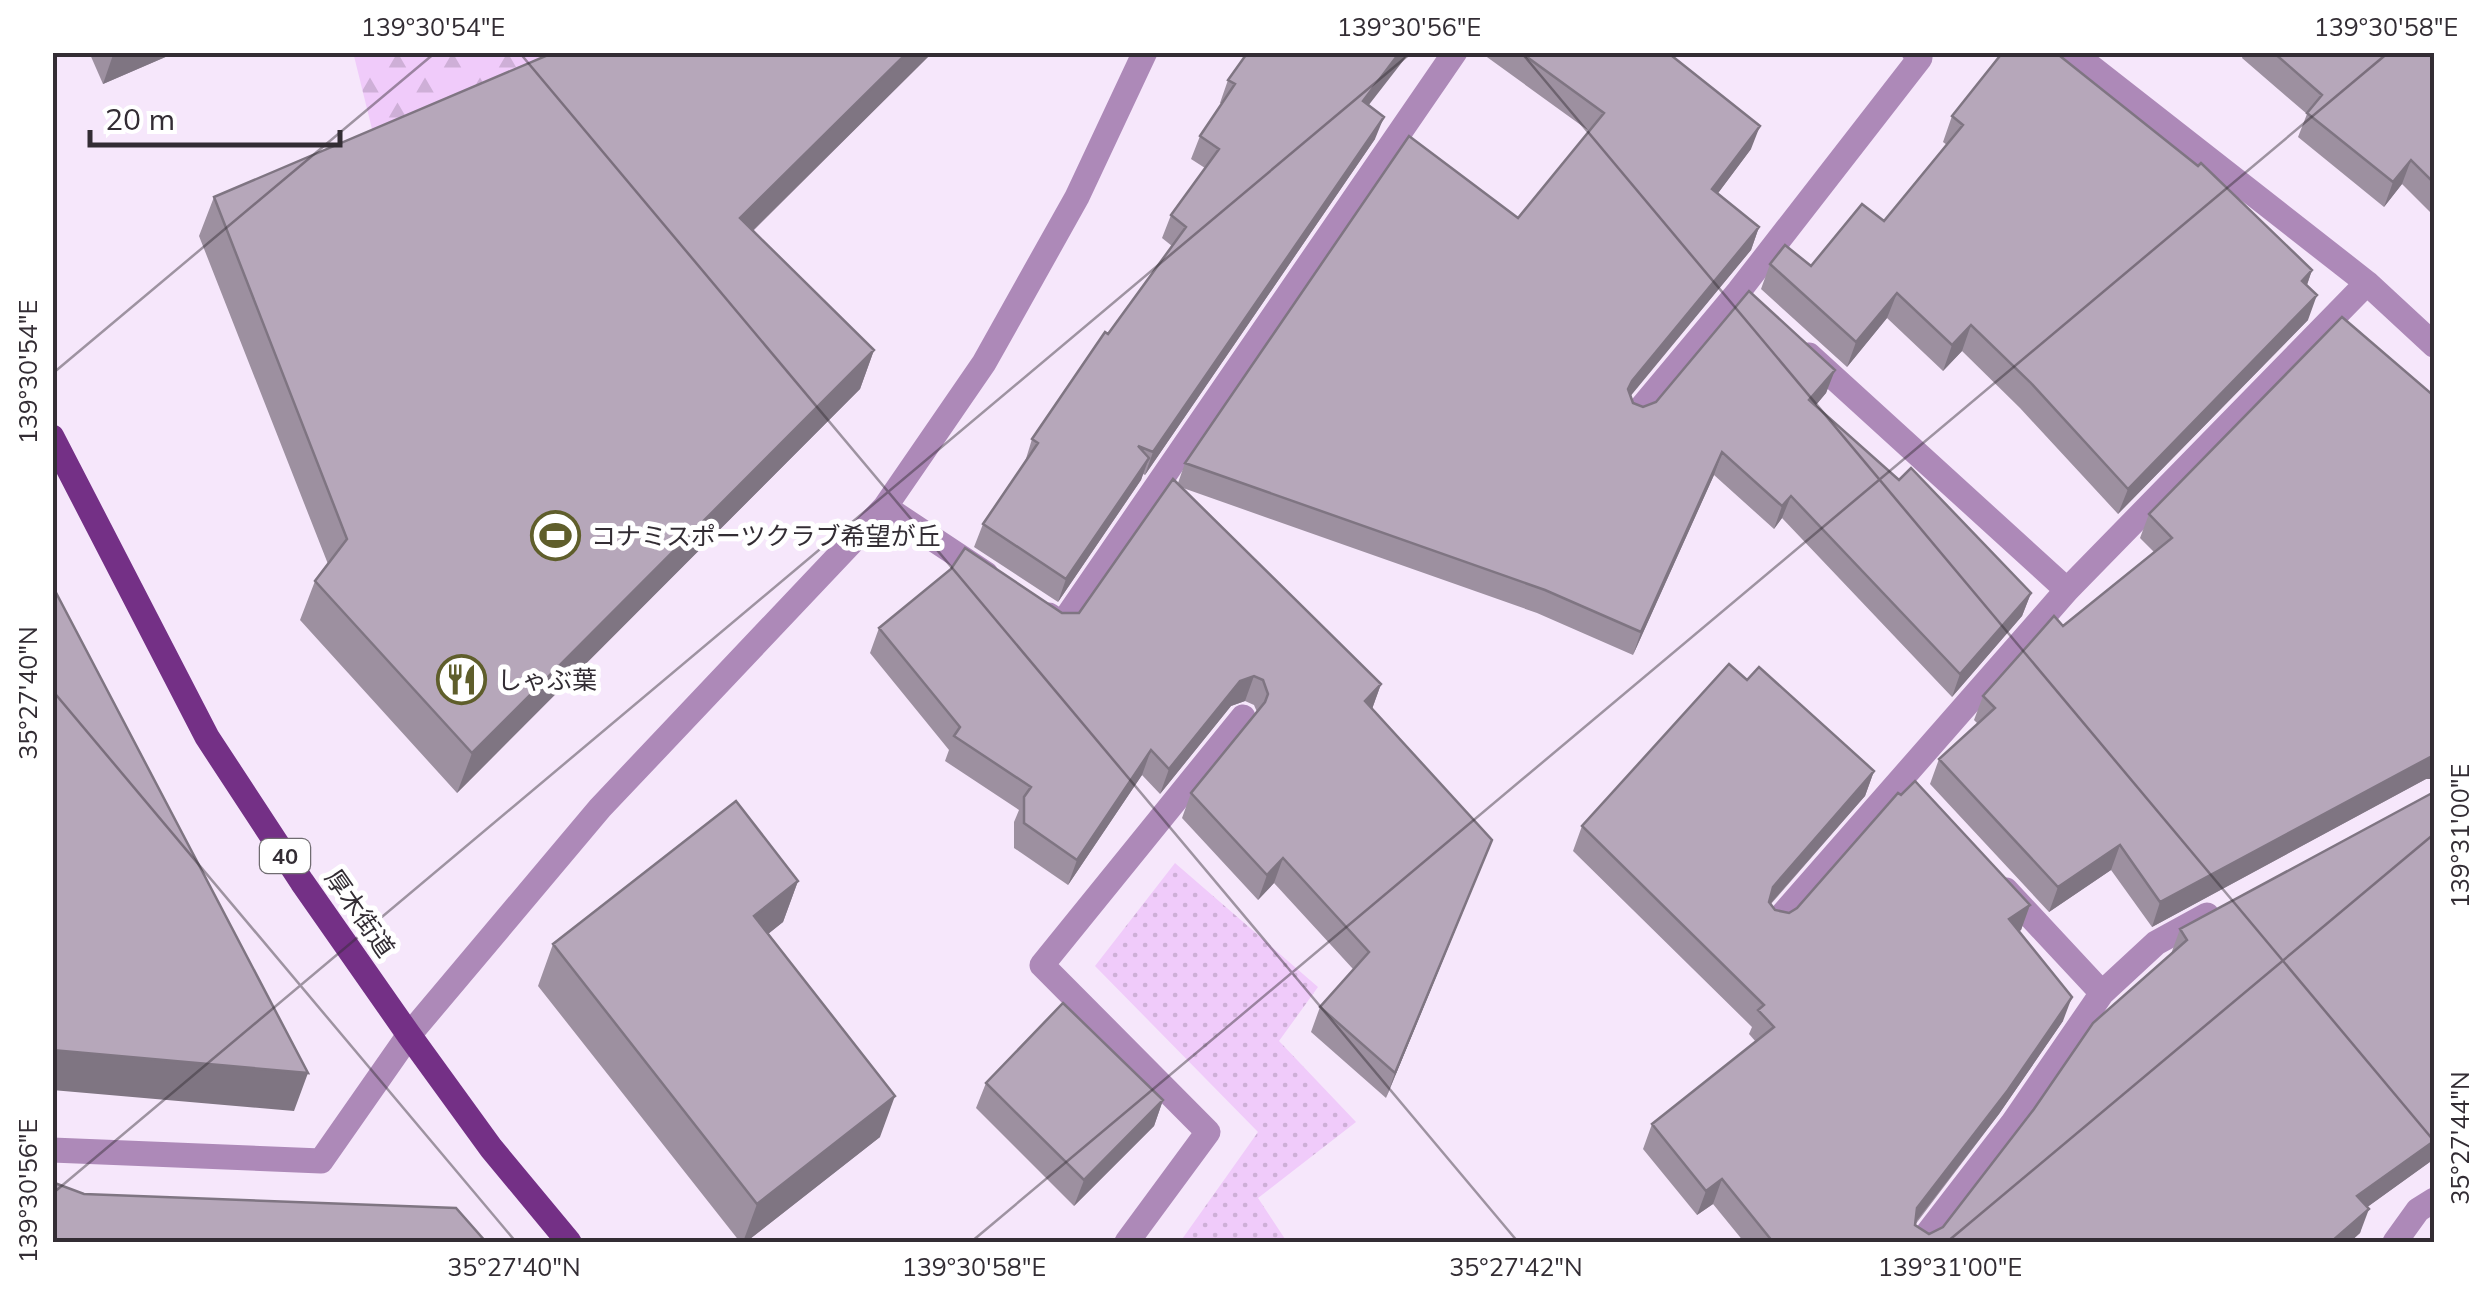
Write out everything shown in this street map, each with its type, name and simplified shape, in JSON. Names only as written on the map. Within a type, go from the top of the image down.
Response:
[{"type":"main road","name":"厚木街道","points":[[52,437],[207,737],[409,1036],[491,1148],[569,1242]]},
{"type":"street","points":[[52,1150],[321,1161],[409,1036],[600,808],[885,507],[984,363],[1077,197],[1145,52]]},
{"type":"street","points":[[885,507],[1062,624],[1455,52]]},
{"type":"street","points":[[1636,414],[1746,298],[1920,58],[1914,52]]},
{"type":"street","points":[[2072,52],[2367,284],[2434,344]]},
{"type":"street","points":[[1776,922],[1907,784],[2067,590],[2367,284]]},
{"type":"street","points":[[1796,343],[2067,590]]},
{"type":"street","points":[[1127,1242],[1208,1132],[1042,966],[1243,717]]},
{"type":"street","points":[[1994,877],[2102,992]]},
{"type":"street","points":[[1921,1242],[2012,1124],[2102,992],[2156,943],[2223,906]]},
{"type":"street","points":[[2396,1242],[2418,1210],[2434,1200]]},
{"type":"green space","points":[[353,52],[559,53],[373,133]]},
{"type":"green space","points":[[1175,863],[1318,987],[1279,1041],[1356,1122],[1258,1198],[1287,1242],[1180,1242],[1258,1132],[1095,966]]},
{"type":"building","points":[[555,52],[908,52],[740,218],[874,350],[472,753],[315,581],[347,539],[214,197]]},
{"type":"building","points":[[1248,52],[1400,52],[1363,101],[1384,117],[1153,452],[1138,446],[1149,458],[1066,579],[983,524],[1038,443],[1032,439],[1105,332],[1108,334],[1186,227],[1171,215],[1219,149],[1200,136],[1235,84],[1228,80]]},
{"type":"building","points":[[1520,52],[1667,52],[1760,126],[1712,189],[1759,227],[1632,381],[1628,389],[1633,403],[1643,407],[1656,402],[1749,291],[1835,370],[1809,400],[1899,480],[1911,468],[2031,593],[1960,674],[1791,496],[1782,506],[1722,452],[1641,632],[1545,590],[1185,463],[1409,136],[1518,218],[1604,113]]},
{"type":"building","points":[[2003,52],[2055,52],[2198,166],[2201,163],[2312,270],[2302,281],[2317,295],[2128,489],[2030,382],[1971,325],[1952,345],[1897,293],[1856,342],[1770,264],[1785,245],[1811,266],[1862,204],[1884,221],[1963,125],[1952,116]]},
{"type":"building","points":[[2273,52],[2434,52],[2434,183],[2411,160],[2393,182],[2307,113],[2322,95]]},
{"type":"building","points":[[2342,317],[2434,396],[2434,755],[2160,902],[2120,845],[2058,887],[1939,759],[1995,708],[1983,696],[2054,616],[2063,626],[2172,538],[2149,514]]},
{"type":"building","points":[[1173,479],[1381,684],[1365,701],[1492,840],[1395,1073],[1320,1007],[1369,952],[1283,858],[1267,875],[1191,793],[1265,702],[1268,694],[1263,680],[1254,676],[1240,681],[1169,769],[1151,750],[1077,860],[1024,823],[1024,797],[1031,787],[954,736],[960,727],[879,628],[951,569],[965,548],[1062,613],[1079,613]]},
{"type":"building","points":[[52,585],[308,1073],[52,1050]]},
{"type":"building","points":[[1729,664],[1747,680],[1759,667],[1874,771],[1773,887],[1769,902],[1775,910],[1789,913],[1797,908],[1898,793],[1901,795],[1915,781],[2030,905],[2009,919],[2072,997],[2008,1090],[1917,1208],[1915,1225],[1929,1234],[1943,1227],[2034,1109],[2093,1023],[2187,940],[2180,929],[2434,792],[2434,1141],[2357,1196],[2369,1209],[2331,1242],[1773,1242],[1722,1179],[1706,1191],[1652,1124],[1774,1027],[1758,1010],[1764,1005],[1582,826]]},
{"type":"building","points":[[736,801],[798,881],[754,916],[895,1096],[757,1204],[553,944]]},
{"type":"building","points":[[1063,1003],[1163,1100],[1084,1180],[986,1083]]},
{"type":"building","points":[[52,1182],[84,1194],[456,1208],[486,1242],[52,1242]]},
{"type":"place","name":"コナミスポーツクラブ希望が丘","points":[[556,536]]},
{"type":"place","name":"しゃぶ葉","points":[[462,680]]}]
